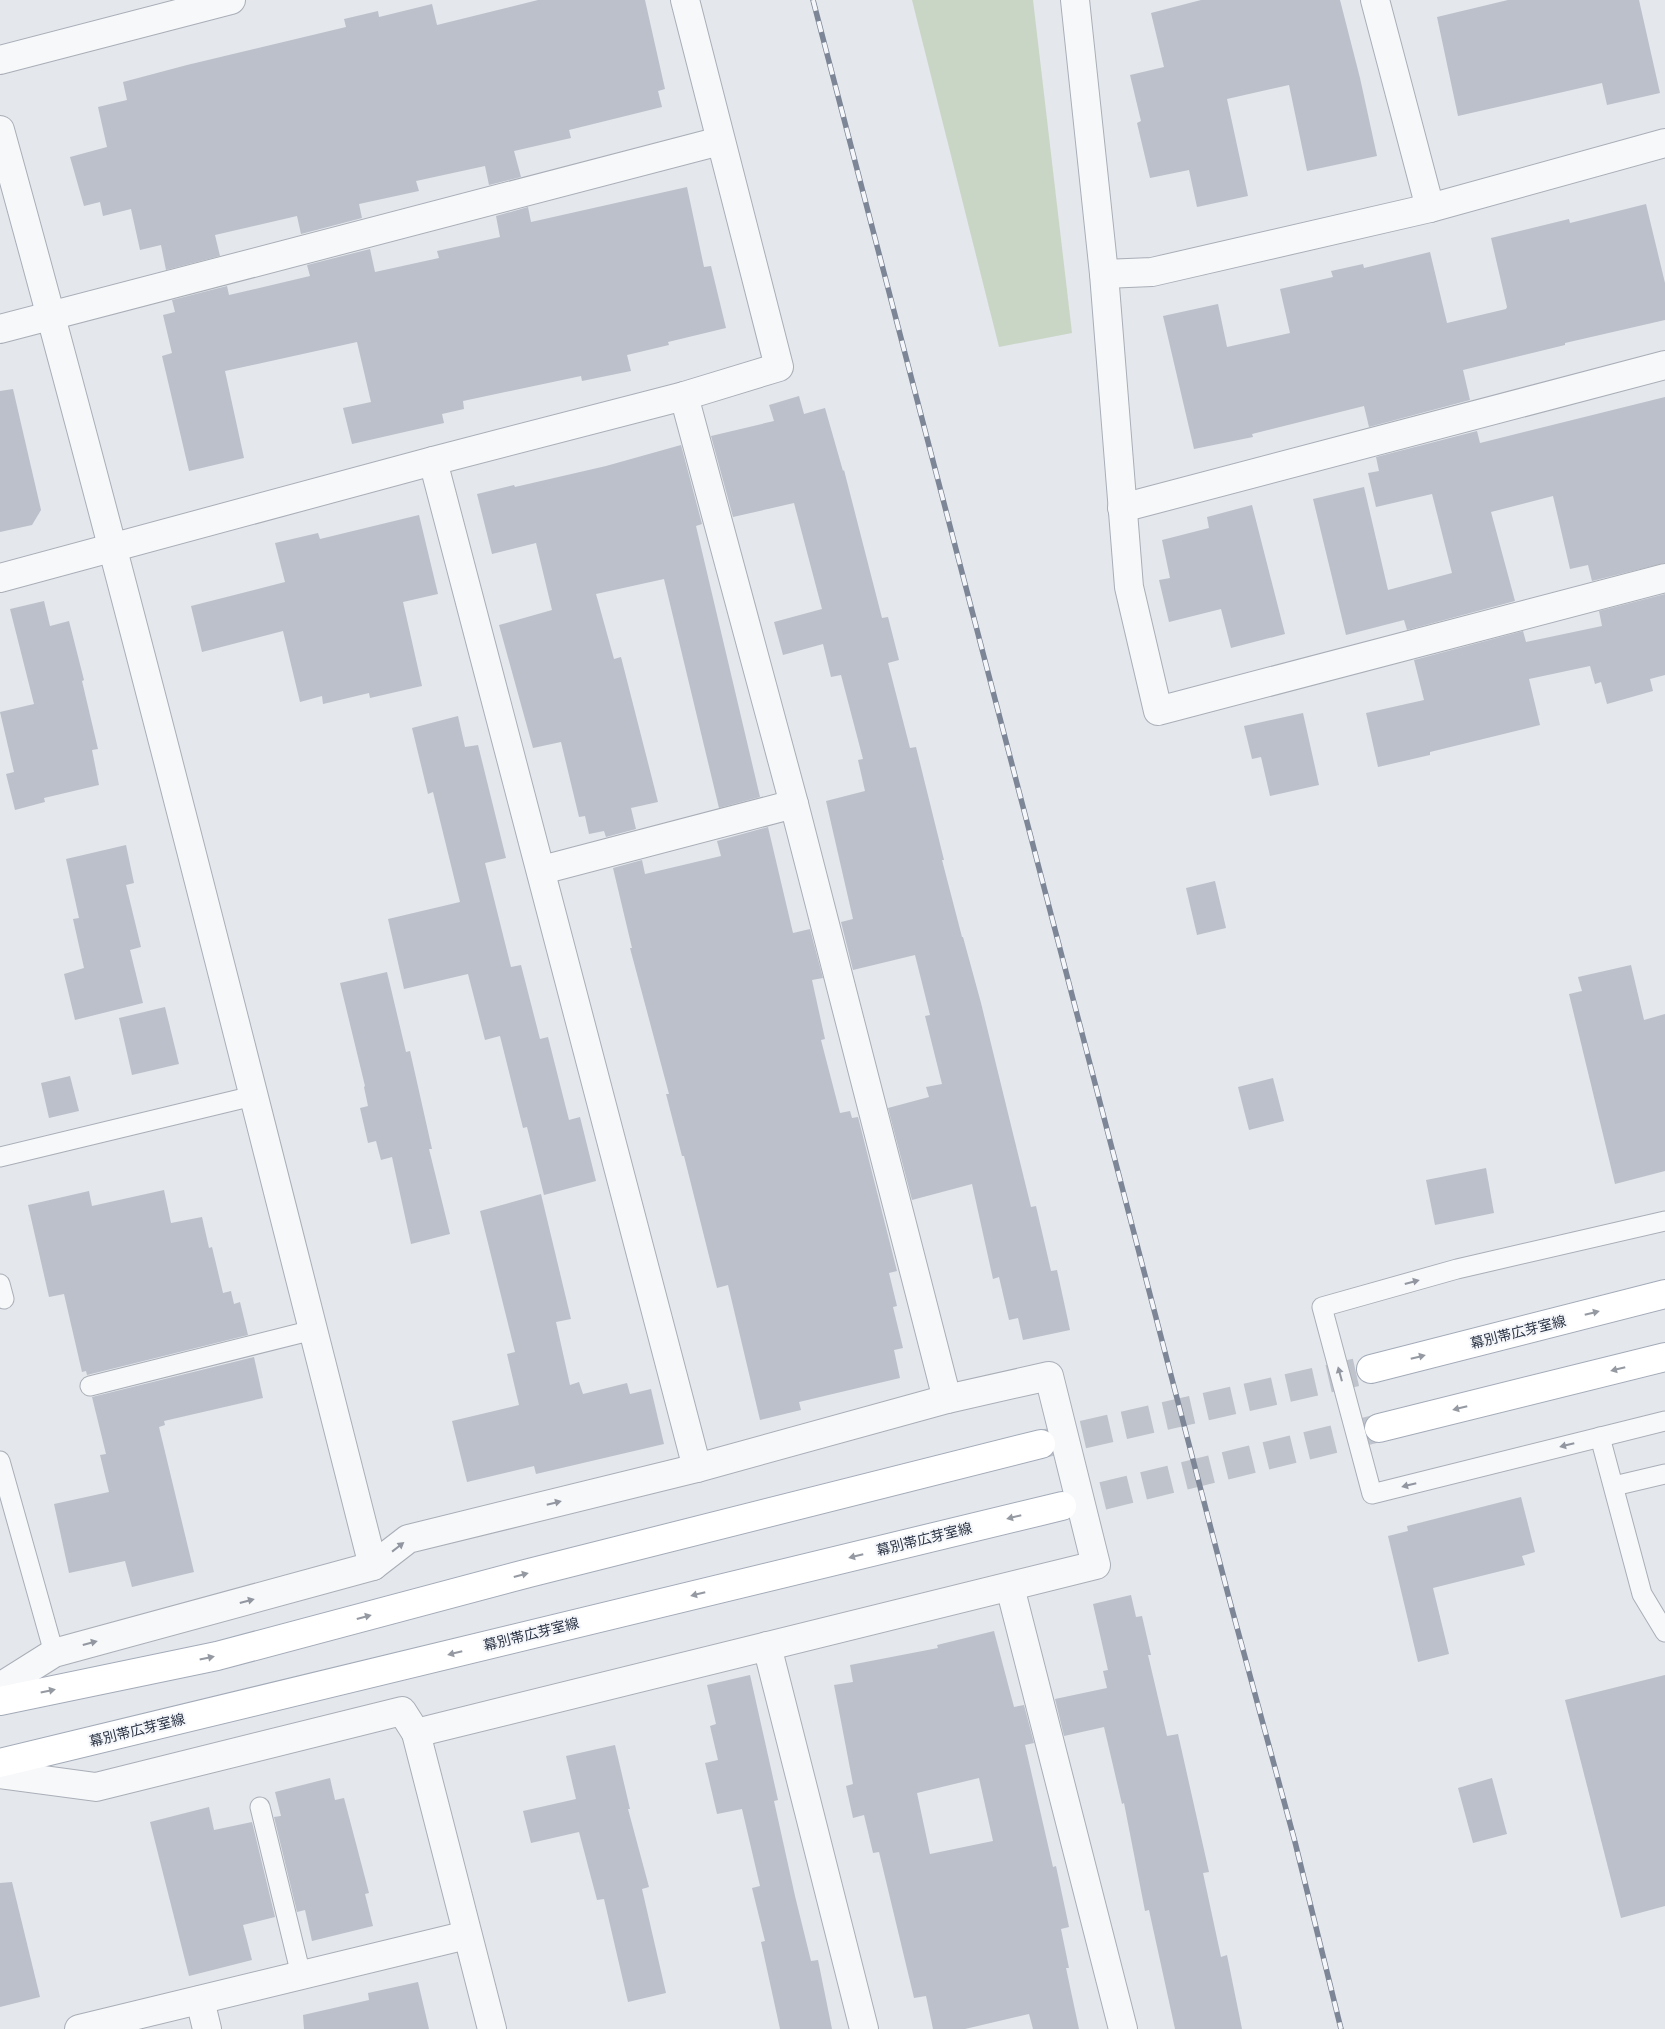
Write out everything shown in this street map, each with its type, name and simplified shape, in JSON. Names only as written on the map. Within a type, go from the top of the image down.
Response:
[{"type":"main road","name":"幕別帯広芽室線","points":[[1371,1369],[1665,1294]]},
{"type":"main road","points":[[1379,1428],[1665,1357]]},
{"type":"main road","points":[[0,1701],[217,1656],[529,1573],[1041,1444]]},
{"type":"main road","name":"幕別帯広芽室線","points":[[0,1763],[1062,1506]]},
{"type":"street","points":[[0,60],[231,0]]},
{"type":"street","points":[[0,578],[684,396],[779,367],[685,0]]},
{"type":"street","points":[[1075,0],[1104,274],[1129,587],[1158,711],[1665,578]]},
{"type":"street","points":[[1375,0],[1430,208]]},
{"type":"street","points":[[0,130],[113,549],[373,1566]]},
{"type":"street","points":[[0,329],[720,141]]},
{"type":"street","points":[[1104,274],[1152,272],[1430,208],[1665,143]]},
{"type":"street","points":[[1122,508],[1665,365]]},
{"type":"street","points":[[684,396],[794,804],[947,1399]]},
{"type":"street","points":[[434,461],[542,870],[696,1468]]},
{"type":"street","points":[[542,870],[794,804]]},
{"type":"street","points":[[0,1687],[54,1653],[373,1566],[408,1539],[696,1468],[947,1399],[1049,1376],[1096,1566],[416,1733]]},
{"type":"street","points":[[1010,1587],[1123,2029]]},
{"type":"street","points":[[767,1646],[864,2029]]},
{"type":"street","points":[[0,1774],[96,1787],[402,1711],[416,1733],[492,2029]]},
{"type":"street","points":[[79,2029],[467,1935]]},
{"type":"street","points":[[200,2000],[207,2029]]},
{"type":"lane","points":[[0,1157],[253,1096]]},
{"type":"lane","points":[[1665,1221],[1457,1269],[1322,1306],[1372,1494],[1665,1421]]},
{"type":"lane","points":[[90,1386],[313,1330]]},
{"type":"lane","points":[[1600,1437],[1642,1594],[1665,1632]]},
{"type":"lane","points":[[0,1461],[54,1653]]},
{"type":"lane","points":[[1614,1486],[1665,1474]]},
{"type":"lane","points":[[260,1807],[301,1975]]},
{"type":"green space","points":[[912,0],[1033,0],[1072,333],[999,347]]},
{"type":"building","points":[[538,0],[645,0],[665,89],[658,91],[662,107],[569,130],[571,138],[514,151],[521,177],[489,185],[485,166],[416,181],[419,191],[359,204],[362,218],[301,234],[297,216],[215,235],[220,256],[166,270],[161,245],[140,250],[131,209],[103,216],[100,202],[84,206],[70,157],[107,147],[98,107],[127,100],[123,82],[346,27],[344,19],[378,11],[379,17],[432,4],[437,25]]},
{"type":"building","points":[[1201,0],[1340,0],[1377,156],[1307,171],[1289,85],[1227,99],[1248,196],[1197,207],[1189,170],[1150,178],[1137,123],[1141,121],[1130,75],[1164,67],[1151,13]]},
{"type":"building","points":[[1508,0],[1639,0],[1660,93],[1607,105],[1602,83],[1458,116],[1437,17]]},
{"type":"building","points":[[687,187],[704,267],[711,266],[726,328],[668,342],[669,345],[627,355],[631,371],[582,381],[581,376],[463,401],[464,409],[442,414],[444,423],[352,444],[343,408],[371,402],[357,342],[225,371],[244,458],[189,471],[162,356],[172,353],[163,315],[175,312],[172,300],[227,286],[229,295],[310,276],[307,265],[370,249],[375,272],[439,258],[437,251],[500,237],[496,216],[528,207],[531,222]]},
{"type":"building","points":[[1646,204],[1665,283],[1665,320],[1565,343],[1565,345],[1463,370],[1470,400],[1369,427],[1364,406],[1252,434],[1253,437],[1194,449],[1163,316],[1218,304],[1227,347],[1290,333],[1280,289],[1333,277],[1331,271],[1363,264],[1364,268],[1430,252],[1447,323],[1506,309],[1491,238],[1569,219],[1570,223]]},
{"type":"building","points":[[13,389],[41,510],[32,525],[0,532],[0,391]]},
{"type":"building","points":[[799,396],[804,414],[825,408],[844,470],[882,618],[888,617],[899,660],[888,663],[910,748],[916,747],[944,860],[942,860],[981,1003],[1031,1207],[1036,1206],[1051,1271],[1057,1270],[1070,1330],[1023,1340],[1018,1318],[1009,1320],[999,1277],[993,1279],[972,1184],[912,1200],[888,1108],[929,1097],[926,1087],[942,1084],[925,1016],[930,1015],[915,955],[853,970],[841,922],[853,919],[826,801],[865,791],[858,760],[863,759],[841,675],[831,677],[823,644],[783,655],[774,622],[822,609],[794,503],[733,517],[711,436],[774,421],[769,405]]},
{"type":"building","points":[[1665,397],[1665,563],[1592,581],[1588,565],[1570,569],[1553,496],[1491,512],[1515,601],[1407,630],[1404,620],[1346,635],[1313,499],[1364,487],[1388,590],[1452,573],[1432,494],[1376,507],[1368,473],[1379,471],[1376,457],[1477,431],[1480,443]]},
{"type":"building","points":[[681,445],[702,524],[696,526],[760,797],[719,808],[664,579],[596,594],[614,659],[621,657],[658,802],[631,808],[636,829],[606,837],[604,831],[589,834],[585,816],[579,817],[561,742],[533,748],[499,625],[552,610],[536,543],[492,554],[477,494],[606,466]]},
{"type":"building","points":[[1252,505],[1285,634],[1231,648],[1221,609],[1169,622],[1159,580],[1170,578],[1162,540],[1209,528],[1207,517]]},
{"type":"building","points":[[419,515],[438,594],[403,602],[422,686],[370,698],[369,693],[323,704],[322,696],[300,702],[283,631],[202,652],[191,606],[285,582],[275,543],[318,533],[320,539]]},
{"type":"building","points":[[1665,594],[1665,675],[1650,679],[1653,691],[1607,704],[1601,682],[1595,684],[1590,666],[1529,679],[1540,725],[1378,767],[1366,713],[1424,700],[1414,660],[1523,631],[1526,642],[1602,626],[1599,611]]},
{"type":"building","points":[[44,601],[50,626],[69,621],[84,680],[82,681],[98,749],[92,750],[99,785],[44,798],[45,802],[15,810],[6,774],[14,772],[0,712],[34,704],[10,609]]},
{"type":"building","points":[[1303,713],[1319,785],[1270,796],[1261,757],[1252,759],[1244,726]]},
{"type":"building","points":[[458,716],[465,747],[478,745],[506,858],[485,863],[511,967],[521,965],[540,1039],[548,1037],[569,1120],[580,1117],[596,1181],[544,1195],[527,1127],[523,1128],[500,1036],[485,1040],[468,974],[404,989],[388,919],[460,902],[433,792],[428,794],[412,728]]},
{"type":"building","points":[[768,827],[793,933],[810,929],[823,978],[812,980],[825,1039],[821,1040],[840,1113],[850,1111],[852,1118],[858,1117],[897,1271],[889,1273],[897,1306],[893,1307],[903,1348],[894,1350],[900,1378],[799,1402],[801,1410],[760,1420],[728,1285],[717,1288],[684,1156],[682,1156],[666,1094],[669,1094],[630,948],[632,948],[613,868],[642,860],[645,874],[721,856],[717,841]]},
{"type":"building","points":[[126,845],[134,883],[126,885],[141,947],[130,950],[143,1003],[75,1020],[64,974],[84,968],[73,919],[79,918],[66,859]]},
{"type":"building","points":[[1215,881],[1226,928],[1197,935],[1186,888]]},
{"type":"building","points":[[1631,965],[1644,1020],[1665,1014],[1665,1171],[1615,1184],[1569,994],[1582,991],[1578,977]]},
{"type":"building","points":[[387,972],[406,1052],[410,1051],[432,1149],[429,1149],[450,1234],[411,1244],[392,1157],[381,1160],[376,1141],[368,1143],[360,1108],[368,1106],[365,1086],[340,983]]},
{"type":"building","points":[[165,1007],[179,1064],[132,1075],[119,1018]]},
{"type":"building","points":[[70,1076],[79,1111],[49,1118],[41,1083]]},
{"type":"building","points":[[1273,1078],[1284,1121],[1249,1130],[1238,1087]]},
{"type":"building","points":[[1486,1168],[1494,1213],[1435,1225],[1426,1180]]},
{"type":"building","points":[[164,1190],[171,1223],[202,1217],[209,1248],[212,1247],[223,1293],[231,1291],[234,1304],[240,1302],[248,1335],[87,1375],[86,1371],[82,1372],[64,1294],[49,1297],[28,1205],[89,1191],[92,1206]]},
{"type":"building","points":[[541,1194],[571,1319],[556,1322],[570,1385],[579,1382],[583,1394],[627,1383],[630,1394],[651,1389],[664,1444],[536,1474],[534,1466],[467,1482],[452,1421],[519,1405],[507,1354],[515,1352],[480,1211]]},
{"type":"building","points":[[254,1357],[263,1398],[164,1421],[165,1425],[159,1427],[194,1572],[132,1587],[125,1561],[69,1573],[54,1504],[109,1492],[100,1455],[106,1454],[92,1397]]},
{"type":"building","points":[[1521,1497],[1535,1552],[1522,1556],[1525,1565],[1433,1588],[1449,1654],[1418,1662],[1388,1536],[1408,1531],[1407,1526]]},
{"type":"building","points":[[1131,1595],[1136,1617],[1142,1616],[1151,1655],[1148,1655],[1167,1736],[1178,1734],[1209,1872],[1203,1873],[1221,1957],[1227,1955],[1242,2029],[1175,2029],[1149,1910],[1145,1911],[1124,1803],[1122,1804],[1104,1727],[1064,1736],[1055,1699],[1107,1688],[1103,1671],[1108,1670],[1093,1604]]},
{"type":"building","points":[[994,1631],[1014,1707],[1024,1705],[1034,1743],[1025,1745],[1053,1867],[1056,1866],[1069,1927],[1061,1929],[1069,1968],[1066,1968],[1079,2029],[1033,2029],[1029,2014],[965,2029],[933,2029],[926,1996],[914,1998],[879,1852],[873,1853],[864,1815],[853,1818],[846,1786],[853,1784],[834,1685],[853,1682],[850,1665],[938,1648],[937,1645]],"holes":[[[979,1778],[993,1841],[930,1854],[917,1793]]]},
{"type":"building","points":[[750,1675],[778,1800],[774,1801],[795,1896],[811,1961],[818,1960],[832,2029],[780,2029],[761,1942],[765,1941],[752,1888],[760,1886],[742,1809],[717,1814],[705,1763],[718,1760],[710,1726],[716,1724],[707,1685]]},
{"type":"building","points":[[1665,1675],[1665,1906],[1621,1918],[1565,1700]]},
{"type":"building","points":[[615,1745],[630,1809],[628,1809],[649,1887],[642,1889],[666,1993],[628,2002],[604,1899],[597,1900],[579,1832],[531,1843],[523,1811],[576,1799],[566,1756]]},
{"type":"building","points":[[330,1778],[335,1800],[344,1798],[369,1893],[365,1894],[373,1926],[312,1941],[305,1910],[297,1912],[274,1817],[281,1816],[275,1792]]},
{"type":"building","points":[[1492,1778],[1507,1834],[1473,1843],[1458,1788]]},
{"type":"building","points":[[209,1807],[214,1830],[252,1822],[275,1917],[243,1925],[252,1960],[189,1976],[150,1822]]},
{"type":"building","points":[[12,1882],[40,1997],[0,2007],[0,1883]]},
{"type":"building","points":[[418,1982],[429,2029],[304,2029],[303,2015],[369,2000],[368,1993]]},
{"type":"tunnel","points":[[1042,1444],[1371,1369]]},
{"type":"tunnel","points":[[1062,1506],[1379,1428]]},
{"type":"railway","points":[[813,0],[1229,1598],[1295,1842],[1341,2029]]}]
